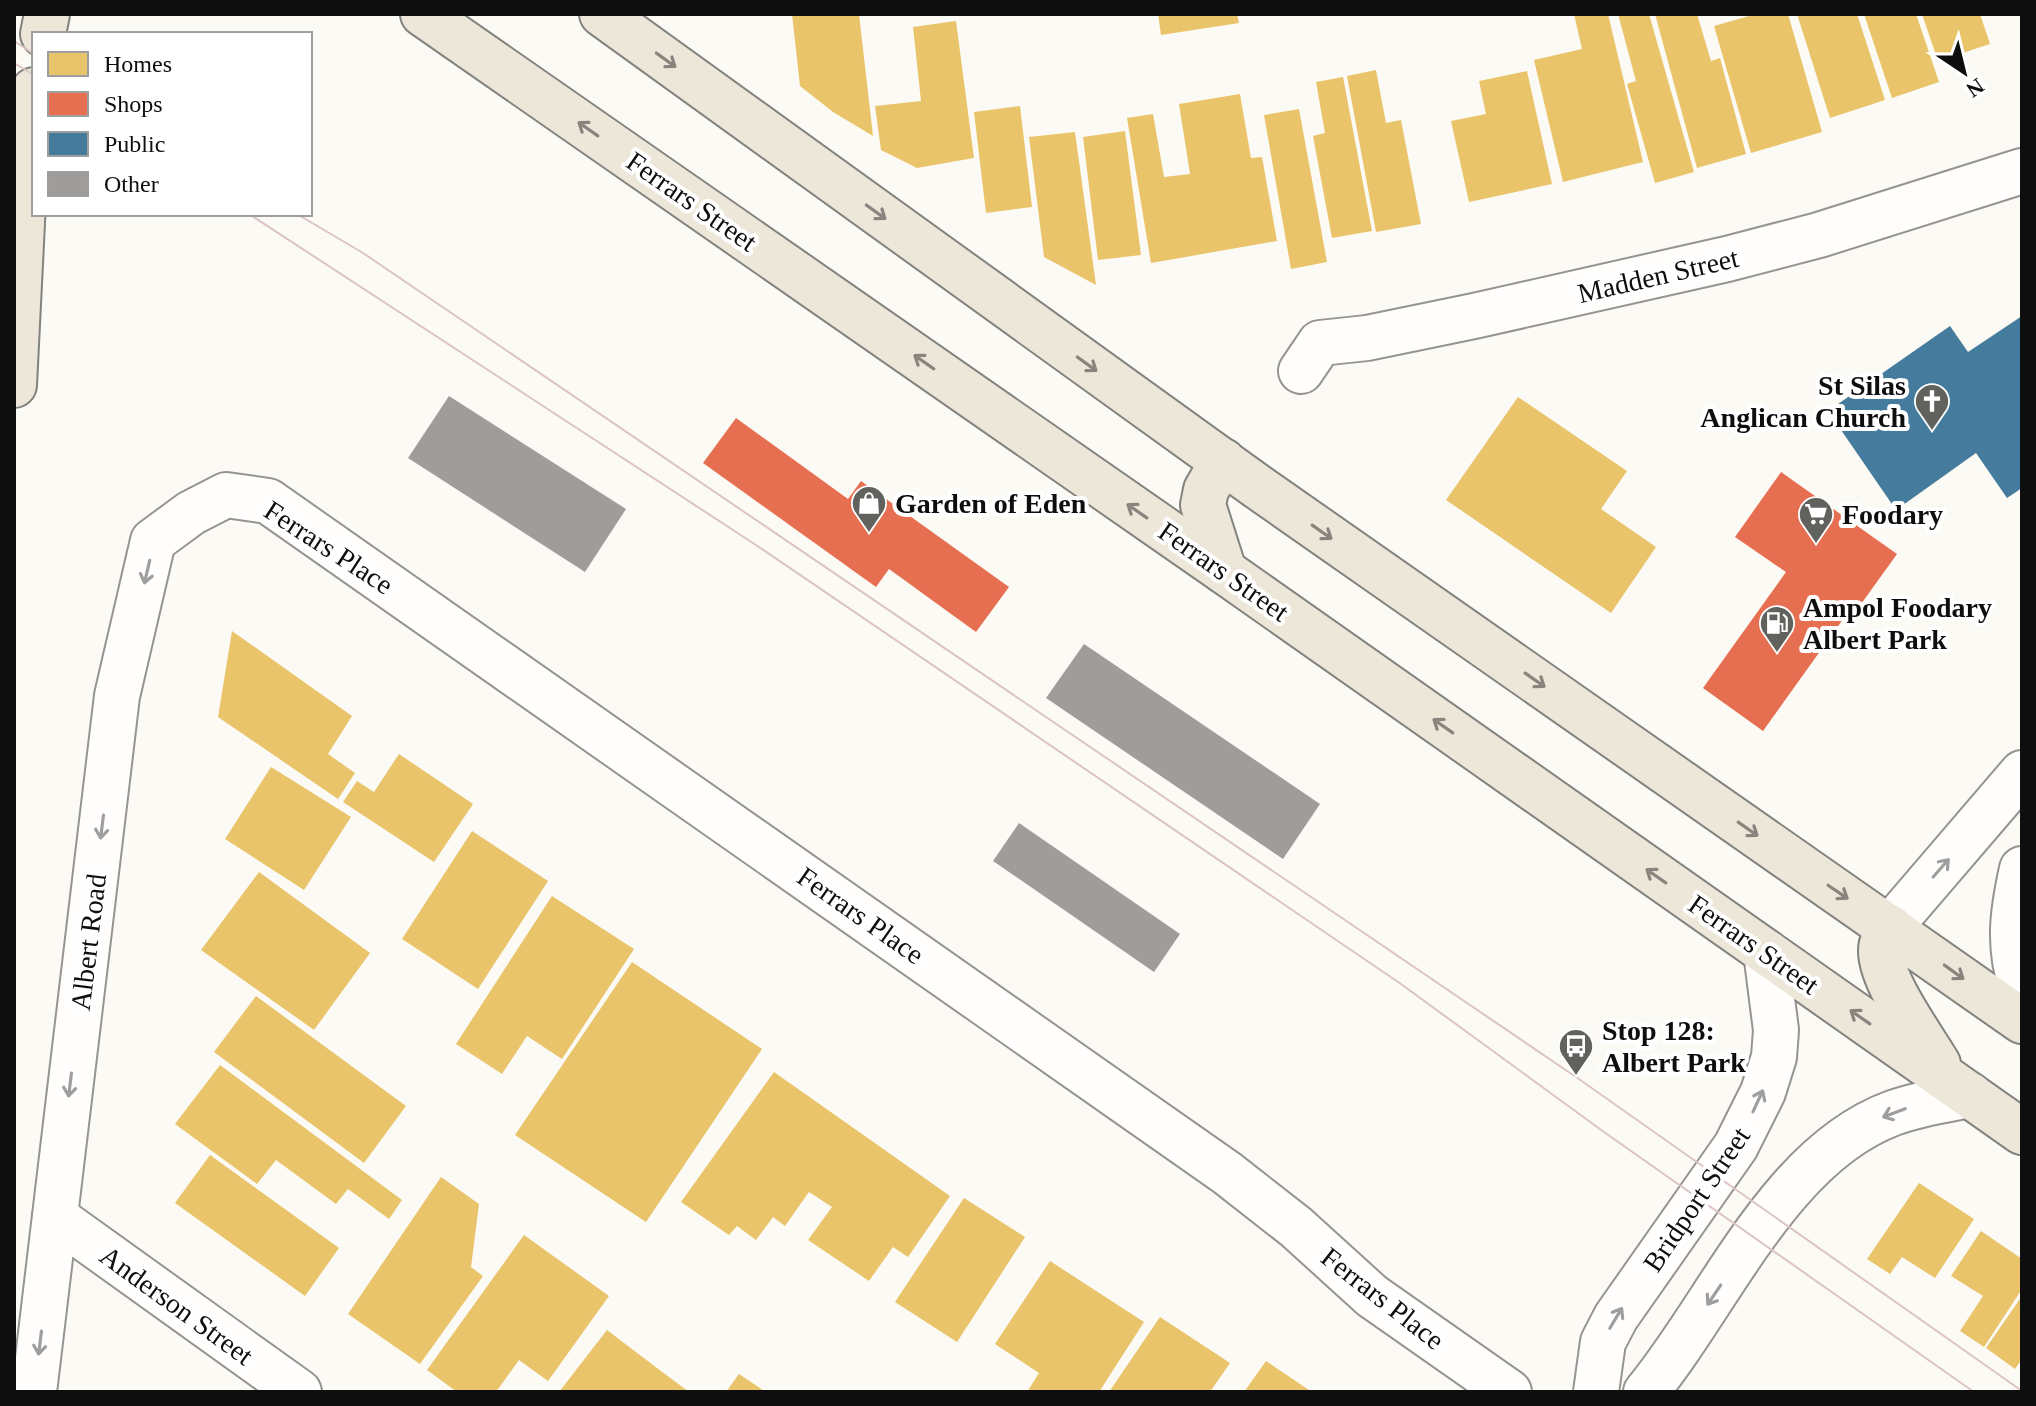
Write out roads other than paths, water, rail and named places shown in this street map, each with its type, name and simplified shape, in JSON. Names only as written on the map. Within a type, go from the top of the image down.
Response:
[{"type":"main road","name":"Ferrars Street","points":[[423,14],[1224,571],[2022,1132]]},
{"type":"main road","points":[[602,14],[1223,461],[2022,1021]]},
{"type":"main road","points":[[14,385],[24,182],[32,108]]},
{"type":"main road","points":[[1223,461],[1206,490],[1203,505],[1224,571]]},
{"type":"main road","points":[[1890,927],[1882,943],[1884,968],[1902,1005],[1958,1086]]},
{"type":"street","name":"Madden Street","points":[[1301,371],[1320,343],[1367,338],[1474,316],[1727,259],[1819,235],[2022,171]]},
{"type":"street","name":"Ferrars Place","points":[[191,513],[226,495],[268,501],[1227,1173],[1296,1227],[1372,1296],[1509,1392]]},
{"type":"street","name":"Albert Road","points":[[34,1392],[117,696],[153,541],[191,513]]},
{"type":"street","points":[[1890,927],[2022,773]]},
{"type":"street","points":[[2022,869],[2011,933],[2013,959],[2022,990]]},
{"type":"street","name":"Bridport Street","points":[[1596,1392],[1603,1342],[1616,1317],[1736,1146],[1763,1092],[1774,1057],[1776,1030],[1766,952]]},
{"type":"street","points":[[1646,1392],[1753,1237],[1800,1180],[1852,1135],[1891,1113],[1958,1086]]},
{"type":"street","name":"Anderson Street","points":[[55,1217],[299,1392]]},
{"type":"tram line","points":[[14,41],[32,53]]},
{"type":"tram line","points":[[14,63],[32,74]]},
{"type":"tram line","points":[[252,216],[756,545],[1401,984],[1604,1132],[1974,1392]]},
{"type":"tram line","points":[[300,216],[363,253],[1576,1077],[2022,1391]]},
{"type":"place","name":"St Silas Anglican Church","points":[[1932,432]]},
{"type":"place","name":"Garden of Eden","points":[[869,534]]},
{"type":"place","name":"Foodary","points":[[1816,545]]},
{"type":"place","name":"Ampol Foodary Albert Park","points":[[1777,654]]},
{"type":"place","name":"Stop 128: Albert Park","points":[[1576,1077]]}]
